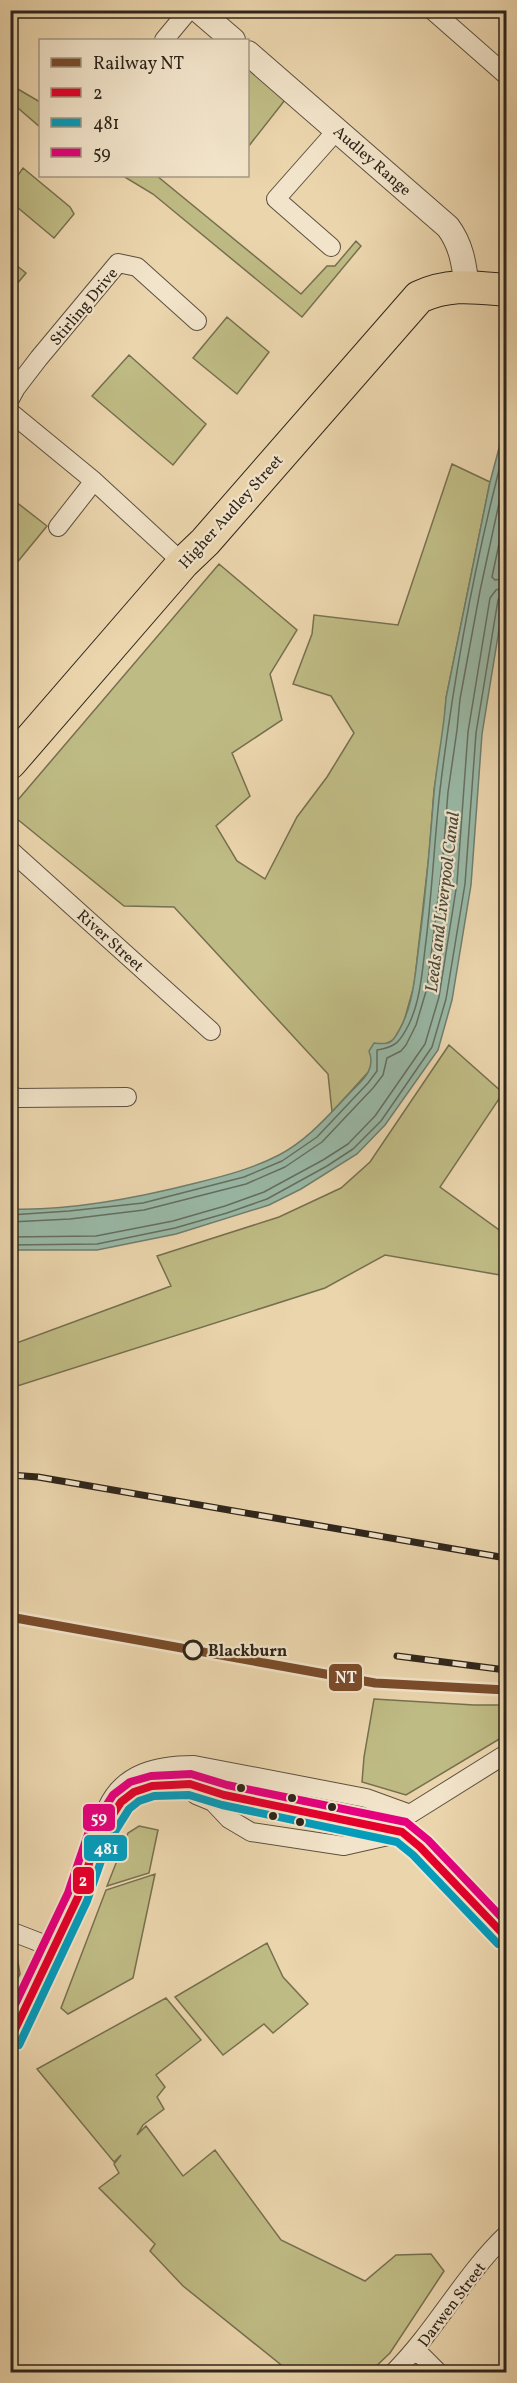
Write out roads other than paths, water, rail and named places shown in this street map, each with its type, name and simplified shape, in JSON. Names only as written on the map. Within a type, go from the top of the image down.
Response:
[{"type":"highway","name":"Higher Audley Street","points":[[10,763],[183,563],[205,542],[419,297],[439,288],[467,287],[507,290]]},
{"type":"street","points":[[165,39],[189,10]]},
{"type":"street","points":[[198,10],[232,39]]},
{"type":"street","points":[[432,10],[507,75]]},
{"type":"street","name":"Audley Range","points":[[249,54],[448,227],[458,240],[463,256],[467,287]]},
{"type":"street","points":[[331,247],[276,199],[338,130]]},
{"type":"street","name":"Stirling Drive","points":[[10,399],[39,358],[118,263],[137,267],[197,321]]},
{"type":"street","points":[[10,412],[94,481],[183,563]]},
{"type":"street","points":[[58,527],[94,481]]},
{"type":"street","name":"River Street","points":[[10,850],[211,1031]]},
{"type":"street","points":[[10,1094],[17,1098],[127,1097]]},
{"type":"street","points":[[12,2034],[78,1897],[112,1797],[122,1785],[138,1776],[168,1766],[203,1766],[366,1798],[410,1814],[507,1754]]},
{"type":"street","points":[[97,1839],[121,1802],[134,1792],[152,1786],[176,1784],[190,1784],[224,1795],[402,1832],[420,1847],[507,1937]]},
{"type":"street","points":[[176,1784],[213,1802],[229,1819],[251,1832],[344,1846],[402,1832]]},
{"type":"street","points":[[10,1931],[54,1948]]},
{"type":"street","name":"Darwen Street","points":[[394,2373],[416,2350],[489,2253],[507,2235]]},
{"type":"street","points":[[416,2350],[438,2373]]},
{"type":"water","name":"Leeds and Liverpool Canal","points":[[506,422],[506,587],[482,734],[471,885],[452,1000],[438,1050],[385,1125],[357,1154],[301,1189],[269,1205],[176,1234],[97,1250],[11,1250],[11,1209],[81,1206],[174,1189],[227,1175],[279,1155],[298,1143],[315,1128],[362,1081],[371,1064],[369,1051],[374,1043],[388,1043],[393,1040],[401,1027],[406,1016],[414,981],[446,698],[490,482]]},
{"type":"railway","points":[[10,1475],[38,1477],[506,1558]]},
{"type":"railway","points":[[397,1656],[506,1670]]},
{"type":"rail line","name":"NT","points":[[10,1617],[375,1683],[506,1690]]},
{"type":"place","name":"Blackburn","points":[[193,1650]]}]
